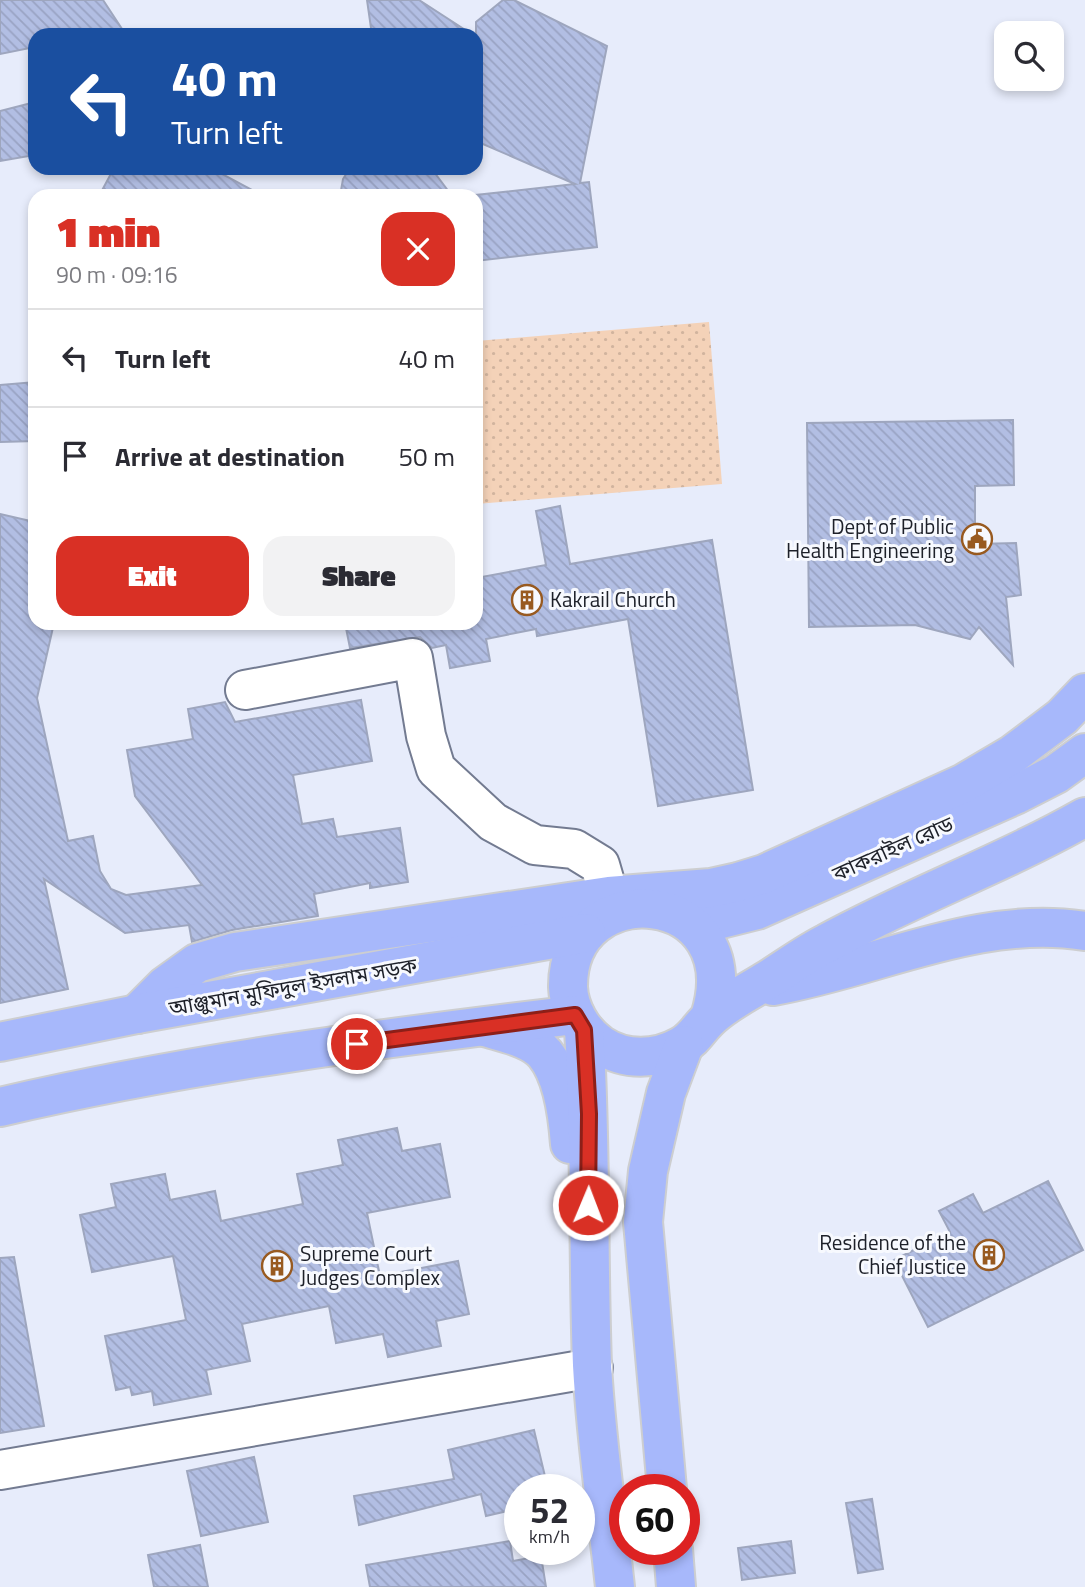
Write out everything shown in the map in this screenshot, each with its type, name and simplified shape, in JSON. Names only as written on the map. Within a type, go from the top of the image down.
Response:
[{"type":"main road","points":[[137,1014],[165,986],[197,962],[235,953],[624,895],[711,888],[764,874],[964,783],[1013,754],[1062,717],[1085,693]]},
{"type":"main road","points":[[710,1017],[826,943],[1084,820],[1070,764]]},
{"type":"main road","name":"কাকরাইল রোড","points":[[683,920],[757,910],[1070,764]]},
{"type":"main road","points":[[0,1107],[103,1084],[480,1026],[580,1022],[601,1045],[620,1054],[642,1058],[664,1054],[684,1045],[699,1033],[710,1017],[718,993],[717,969],[709,945],[683,920],[624,895]]},
{"type":"main road","points":[[615,1587],[593,1368],[588,1228],[589,1114],[580,1022],[568,994],[568,973],[574,952],[586,933],[604,918],[626,909],[650,907],[683,920]]},
{"type":"main road","points":[[753,989],[816,978],[943,942],[1005,928],[1085,931]]},
{"type":"main road","name":"আঞ্জুমান মুফিদুল ইসলাম সড়ক","points":[[0,1042],[137,1014],[586,933]]},
{"type":"main road","points":[[480,1026],[529,1042],[545,1054],[561,1092],[570,1137],[573,1182],[588,1228]]},
{"type":"main road","points":[[666,1474],[643,1222],[648,1171],[666,1093],[684,1045]]},
{"type":"main road","points":[[674,1565],[676,1587]]},
{"type":"street","points":[[244,690],[413,658],[426,737],[436,769],[493,822],[535,845],[574,849],[600,865],[624,895]]},
{"type":"street","points":[[0,1470],[593,1368]]},
{"type":"shaded area","points":[[709,322],[722,484],[483,503],[483,340]]},
{"type":"building","points":[[0,0],[103,0],[121,28],[28,28],[28,48],[0,54]]},
{"type":"building","points":[[367,0],[419,0],[462,28],[371,28]]},
{"type":"building","points":[[503,0],[514,0],[607,46],[580,183],[589,182],[597,247],[483,260],[483,194],[575,184],[483,144],[483,28],[476,28],[476,22]]},
{"type":"building","points":[[28,104],[28,156],[0,161],[0,111]]},
{"type":"building","points":[[110,175],[224,175],[250,189],[103,189]]},
{"type":"building","points":[[346,175],[436,175],[447,189],[341,189]]},
{"type":"building","points":[[28,383],[28,441],[0,442],[0,385]]},
{"type":"building","points":[[1013,420],[1014,485],[975,486],[975,544],[1016,543],[1021,595],[1006,597],[1013,665],[979,627],[970,639],[915,625],[809,627],[807,423]]},
{"type":"building","points":[[560,506],[570,564],[712,540],[753,790],[658,806],[628,619],[537,636],[536,629],[486,639],[490,661],[450,668],[446,645],[432,648],[420,637],[350,648],[346,630],[483,630],[483,577],[546,565],[536,511]]},
{"type":"building","points":[[0,514],[28,520],[28,630],[52,630],[37,698],[68,841],[93,836],[100,871],[111,889],[126,895],[202,885],[135,796],[127,750],[193,739],[188,709],[225,702],[235,722],[361,700],[372,761],[293,775],[302,824],[333,819],[337,837],[400,828],[408,882],[370,888],[370,883],[314,894],[318,916],[232,930],[192,942],[189,925],[125,933],[44,879],[68,989],[0,1003]]},
{"type":"building","name":"Supreme Court Judges Complex","points":[[397,1128],[402,1151],[440,1144],[450,1197],[367,1213],[380,1276],[458,1261],[469,1314],[436,1321],[441,1346],[388,1357],[383,1334],[336,1343],[329,1306],[242,1324],[250,1361],[206,1370],[211,1394],[154,1405],[152,1391],[132,1395],[130,1387],[116,1390],[105,1336],[186,1320],[173,1256],[92,1272],[80,1215],[116,1207],[111,1184],[165,1174],[170,1200],[215,1191],[221,1221],[303,1204],[297,1174],[343,1165],[338,1140]]},
{"type":"building","name":"Residence of the Chief Justice","points":[[1048,1181],[1083,1250],[928,1327],[894,1260],[950,1232],[939,1211],[973,1194],[983,1213]]},
{"type":"building","points":[[14,1257],[44,1426],[0,1433],[0,1258]]},
{"type":"building","points":[[534,1430],[544,1474],[504,1474],[504,1512],[486,1516],[481,1494],[359,1525],[354,1496],[454,1479],[448,1450]]},
{"type":"building","points":[[254,1457],[268,1522],[201,1536],[187,1471]]},
{"type":"building","points":[[872,1499],[883,1569],[858,1573],[846,1503]]},
{"type":"building","points":[[791,1541],[795,1573],[742,1580],[738,1548]]},
{"type":"building","points":[[504,1542],[504,1565],[542,1565],[546,1587],[370,1587],[366,1565]]},
{"type":"building","points":[[200,1545],[208,1587],[154,1587],[148,1555]]},
{"type":"place","name":"Dept of Public Health Engineering","points":[[977,539]]},
{"type":"place","name":"Kakrail Church","points":[[527,600]]},
{"type":"place","name":"Residence of the Chief Justice","points":[[989,1255]]},
{"type":"place","name":"Supreme Court Judges Complex","points":[[277,1266]]},
{"type":"route","points":[[357,1044],[575,1015],[584,1030],[589,1114],[588,1205]]}]
